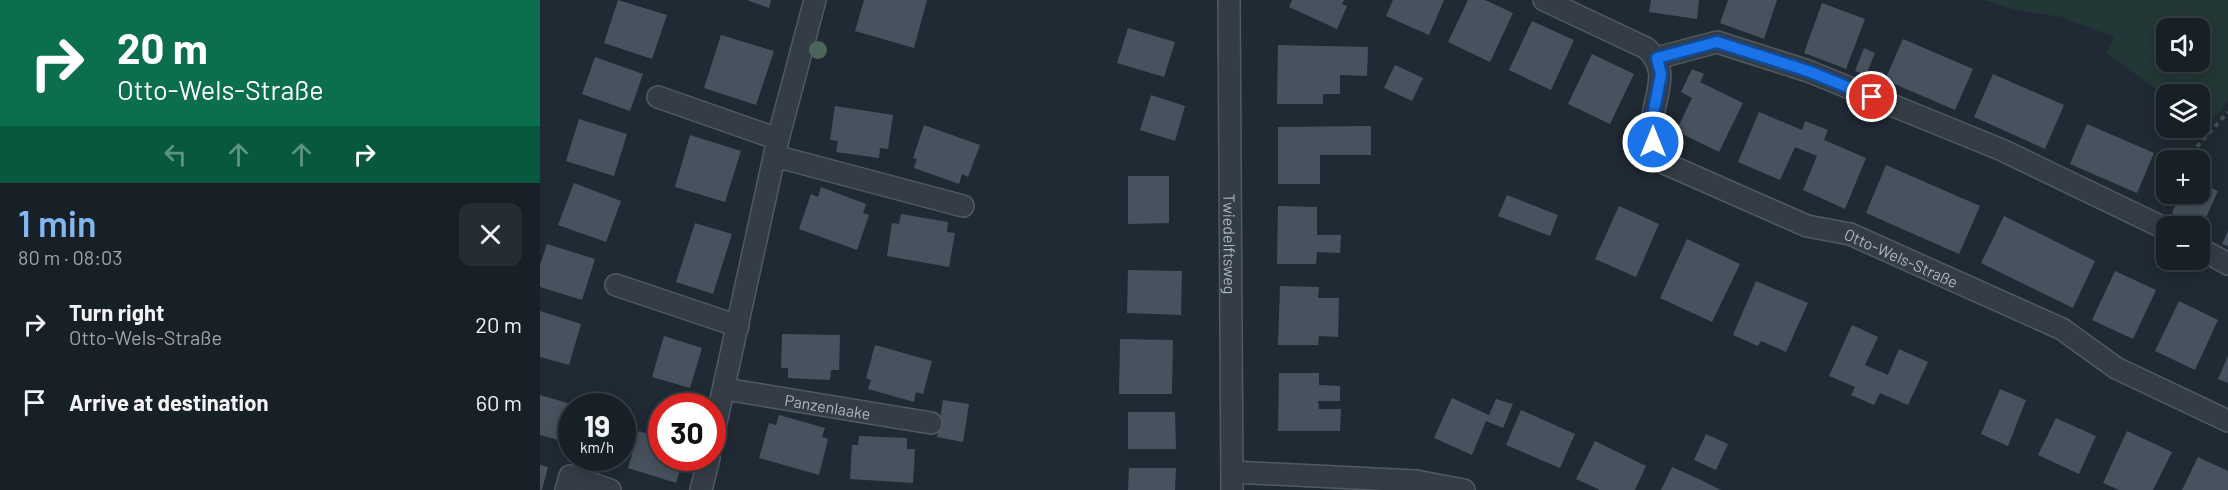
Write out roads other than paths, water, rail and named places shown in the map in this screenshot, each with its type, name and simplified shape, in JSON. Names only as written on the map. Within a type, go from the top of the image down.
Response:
[{"type":"street","points":[[723,393],[777,148],[815,0]]},
{"type":"street","name":"Twiedelftsweg","points":[[1229,0],[1232,481]]},
{"type":"street","points":[[1544,0],[1646,48],[1657,58],[1717,42],[1808,71],[2002,150],[2156,225]]},
{"type":"street","name":"Otto-Wels-Straße","points":[[1657,58],[1661,74],[1653,115],[1653,142],[1664,163],[1807,226],[1850,234],[2062,329],[2116,368],[2228,421]]},
{"type":"street","points":[[658,97],[777,148],[963,206]]},
{"type":"street","points":[[2210,254],[2228,264]]},
{"type":"street","points":[[616,285],[738,326]]},
{"type":"street","name":"Panzenlaake","points":[[724,389],[930,423]]},
{"type":"street","points":[[701,490],[706,471]]},
{"type":"street","points":[[566,490],[570,476],[610,490]]},
{"type":"street","points":[[1232,481],[1416,481],[1464,490]]}]
